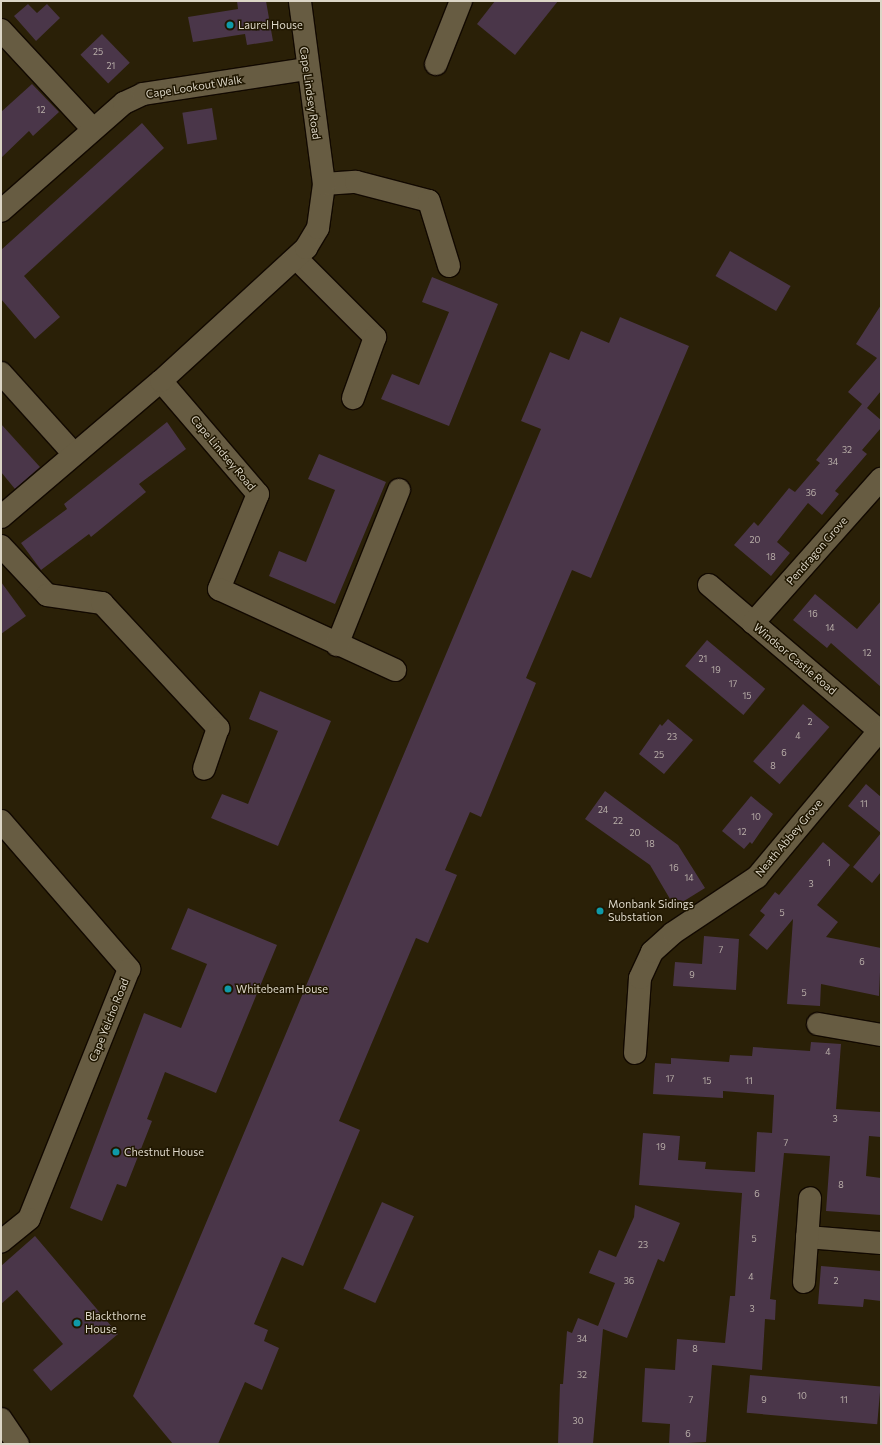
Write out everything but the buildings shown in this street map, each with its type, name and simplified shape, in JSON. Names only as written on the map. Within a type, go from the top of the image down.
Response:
[{"type":"street","name":"Cape Lindsey Road","points":[[1,517],[161,380],[296,258],[318,228],[324,184],[306,69],[300,1]]},
{"type":"street","points":[[436,64],[461,1]]},
{"type":"street","points":[[1,30],[93,129]]},
{"type":"street","name":"Cape Lookout Walk","points":[[1,211],[124,103],[143,94],[306,69]]},
{"type":"street","points":[[324,184],[356,182],[430,202],[449,266]]},
{"type":"street","points":[[296,258],[376,337],[353,398]]},
{"type":"street","points":[[1,374],[74,454]]},
{"type":"street","name":"Cape Lindsey Road","points":[[161,380],[258,494],[219,589],[337,645],[395,670]]},
{"type":"street","name":"Pendragon Grove","points":[[753,624],[881,479]]},
{"type":"street","points":[[337,645],[399,490]]},
{"type":"street","points":[[1,546],[47,595],[102,603],[218,728],[204,769]]},
{"type":"street","name":"Windsor Castle Road","points":[[709,585],[880,732]]},
{"type":"street","name":"Neath Abbey Grove","points":[[635,1053],[640,978],[652,952],[673,933],[757,877],[880,732]]},
{"type":"street","name":"Cape Yelcho Road","points":[[1,821],[129,969],[29,1218],[1,1242]]},
{"type":"street","points":[[818,1024],[881,1035]]},
{"type":"street","points":[[804,1282],[810,1198]]},
{"type":"street","points":[[807,1237],[881,1243]]},
{"type":"street","points":[[1,1419],[18,1444]]},
{"type":"place","name":"Laurel House","points":[[230,25]]},
{"type":"place","name":"Monbank Sidings Substation","points":[[600,911]]},
{"type":"place","name":"Whitebeam House","points":[[228,989]]},
{"type":"place","name":"Chestnut House","points":[[116,1152]]},
{"type":"place","name":"Blackthorne House","points":[[77,1323]]}]
